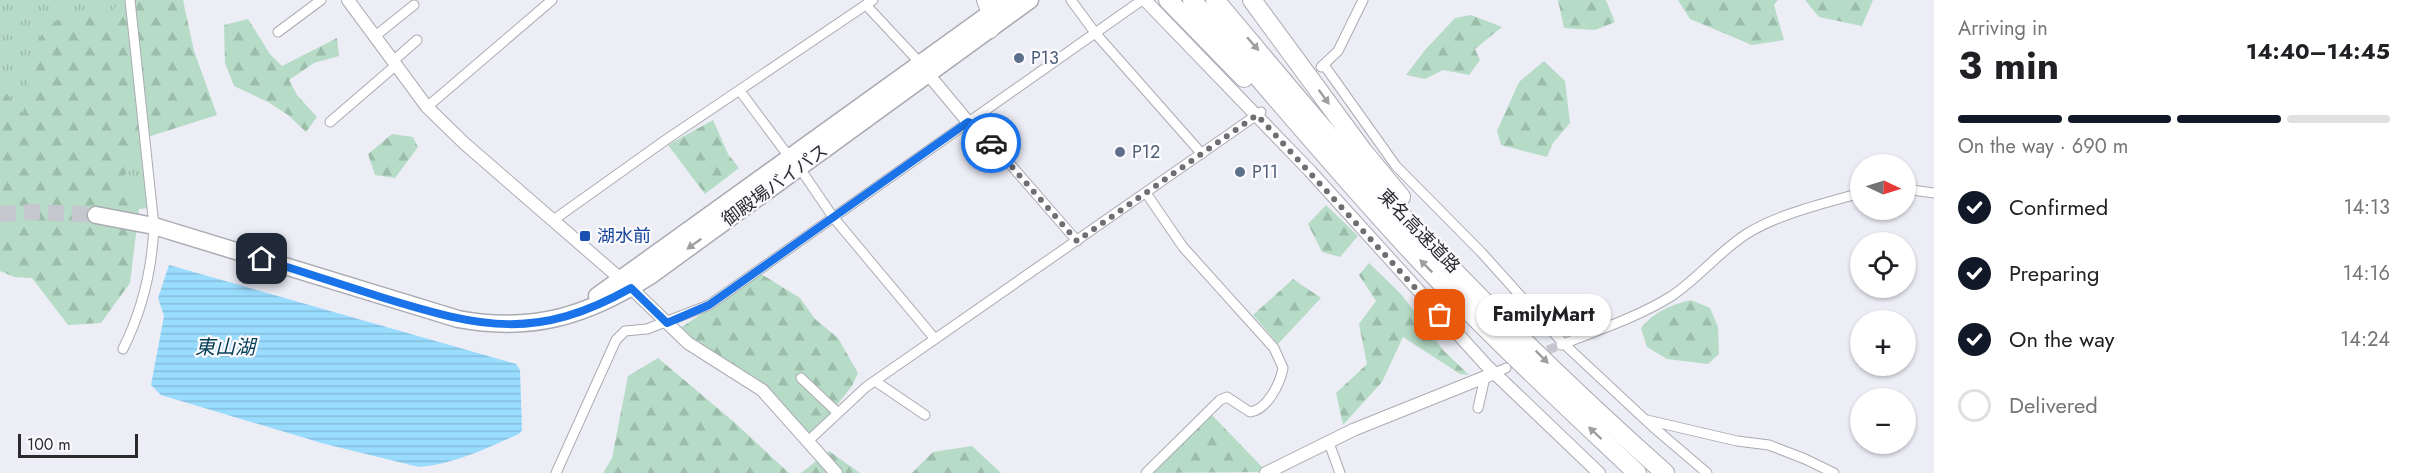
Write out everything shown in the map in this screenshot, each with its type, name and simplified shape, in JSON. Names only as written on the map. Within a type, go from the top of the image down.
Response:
[{"type":"highway","points":[[989,10],[995,2],[1008,0]]},
{"type":"highway","name":"御殿場バイパス","points":[[96,215],[154,226],[435,313],[478,323],[500,324],[536,320],[571,309],[605,291],[626,284],[925,69],[989,10],[1030,0]]},
{"type":"highway","points":[[1168,0],[1338,171]]},
{"type":"highway","name":"東名高速道路","points":[[1192,0],[1338,171],[1412,252],[1637,473]]},
{"type":"highway","name":"東名高速道路","points":[[1215,0],[1351,159],[1497,313],[1665,473]]},
{"type":"highway","points":[[1252,0],[1363,151],[1497,313]]},
{"type":"street","points":[[123,349],[143,304],[152,260],[154,226],[130,0]]},
{"type":"street","points":[[278,32],[321,0]]},
{"type":"street","points":[[348,0],[393,64],[427,107],[464,143],[626,284],[688,343],[762,390],[837,473]]},
{"type":"street","points":[[427,107],[552,0]]},
{"type":"street","points":[[1071,0],[1096,34],[1202,154]]},
{"type":"street","points":[[556,473],[616,340],[625,331],[647,330],[709,305],[1144,0],[1259,113],[1471,348],[1599,473]]},
{"type":"street","points":[[1363,0],[1338,51],[1322,67],[1396,166],[1481,252],[1561,345],[1707,473]]},
{"type":"street","points":[[552,221],[667,139],[870,3],[968,122],[977,126],[1077,241]]},
{"type":"street","points":[[374,37],[414,5]]},
{"type":"street","points":[[330,122],[417,40]]},
{"type":"street","points":[[740,91],[833,217],[935,339]]},
{"type":"street","points":[[807,442],[875,381],[1259,113]]},
{"type":"street","points":[[1916,191],[1934,193]]},
{"type":"street","points":[[1146,193],[1183,247],[1274,348],[1283,368],[1272,396],[1259,409],[1250,412],[1227,397],[1220,400],[1146,473]]},
{"type":"street","points":[[1561,345],[1604,329],[1669,297],[1698,277],[1747,234],[1767,223],[1850,196]]},
{"type":"street","points":[[1478,408],[1496,372]]},
{"type":"street","points":[[1266,473],[1418,403],[1496,372]]},
{"type":"street","points":[[801,378],[838,413]]},
{"type":"street","points":[[875,381],[925,415]]},
{"type":"street","points":[[1645,420],[1737,441],[1769,445],[1834,473]]},
{"type":"street","points":[[1329,443],[1340,473]]},
{"type":"green space","points":[[0,0],[128,0],[148,208],[140,209],[96,195],[0,197]]},
{"type":"green space","points":[[118,0],[183,0],[194,51],[217,115],[138,140],[134,165],[116,184],[141,193],[130,283],[101,323],[68,325],[32,278],[14,277],[0,271],[0,86],[23,113],[35,44],[49,25],[73,11],[113,15]]},
{"type":"green space","points":[[1558,0],[1606,0],[1615,22],[1595,30],[1564,28]]},
{"type":"green space","points":[[1678,0],[1778,0],[1774,5],[1784,40],[1752,45],[1690,19]]},
{"type":"green space","points":[[1805,0],[1873,0],[1862,26],[1819,17]]},
{"type":"green space","points":[[1471,15],[1502,27],[1475,49],[1480,60],[1469,75],[1443,70],[1425,79],[1406,75],[1425,50],[1455,18]]},
{"type":"green space","points":[[248,19],[270,54],[282,66],[337,38],[339,56],[314,63],[289,80],[297,95],[317,117],[306,132],[288,115],[268,102],[234,86],[225,63],[224,25]]},
{"type":"green space","points":[[1544,61],[1565,81],[1570,123],[1553,143],[1547,157],[1501,145],[1497,131],[1519,82]]},
{"type":"green space","points":[[713,120],[728,154],[739,168],[705,194],[668,145]]},
{"type":"green space","points":[[392,134],[413,137],[418,147],[395,178],[375,175],[368,154]]},
{"type":"green space","points":[[1326,205],[1358,236],[1340,257],[1322,252],[1308,224]]},
{"type":"green space","points":[[1369,263],[1401,294],[1443,350],[1469,375],[1460,374],[1403,337],[1382,382],[1343,425],[1336,393],[1367,364],[1359,324],[1376,301],[1359,275]]},
{"type":"green space","points":[[761,274],[800,298],[815,319],[838,338],[858,373],[852,386],[811,438],[679,329]]},
{"type":"green space","points":[[1293,279],[1321,298],[1278,344],[1253,315]]},
{"type":"green space","points":[[1691,300],[1710,308],[1718,327],[1719,354],[1708,364],[1667,359],[1647,347],[1641,328],[1663,310]]},
{"type":"green space","points":[[658,358],[734,422],[789,473],[603,473],[612,458],[628,376]]},
{"type":"green space","points":[[1209,412],[1267,472],[1146,473]]},
{"type":"green space","points":[[972,446],[1001,473],[912,473],[933,452]]},
{"type":"green space","points":[[829,451],[860,473],[801,473]]},
{"type":"water","name":"東山湖","points":[[169,265],[516,364],[520,370],[522,430],[519,434],[470,455],[445,463],[419,467],[325,444],[161,395],[151,385],[164,316],[158,298]]},
{"type":"tunnel","points":[[0,214],[36,212],[96,215]]},
{"type":"tunnel","points":[[1535,355],[1558,346]]},
{"type":"way so far","points":[[991,143],[1077,241],[1257,115],[1440,315]]},
{"type":"place","name":"P13","points":[[1019,58]]},
{"type":"place","name":"P12","points":[[1120,152]]},
{"type":"place","name":"P11","points":[[1240,172]]},
{"type":"place","name":"湖水前","points":[[585,236]]},
{"type":"place","name":"FamilyMart","points":[[1440,315]]},
{"type":"route","points":[[262,259],[435,313],[478,323],[522,324],[562,318],[581,312],[631,288],[667,323],[709,305],[968,122],[977,126],[991,143]]}]
